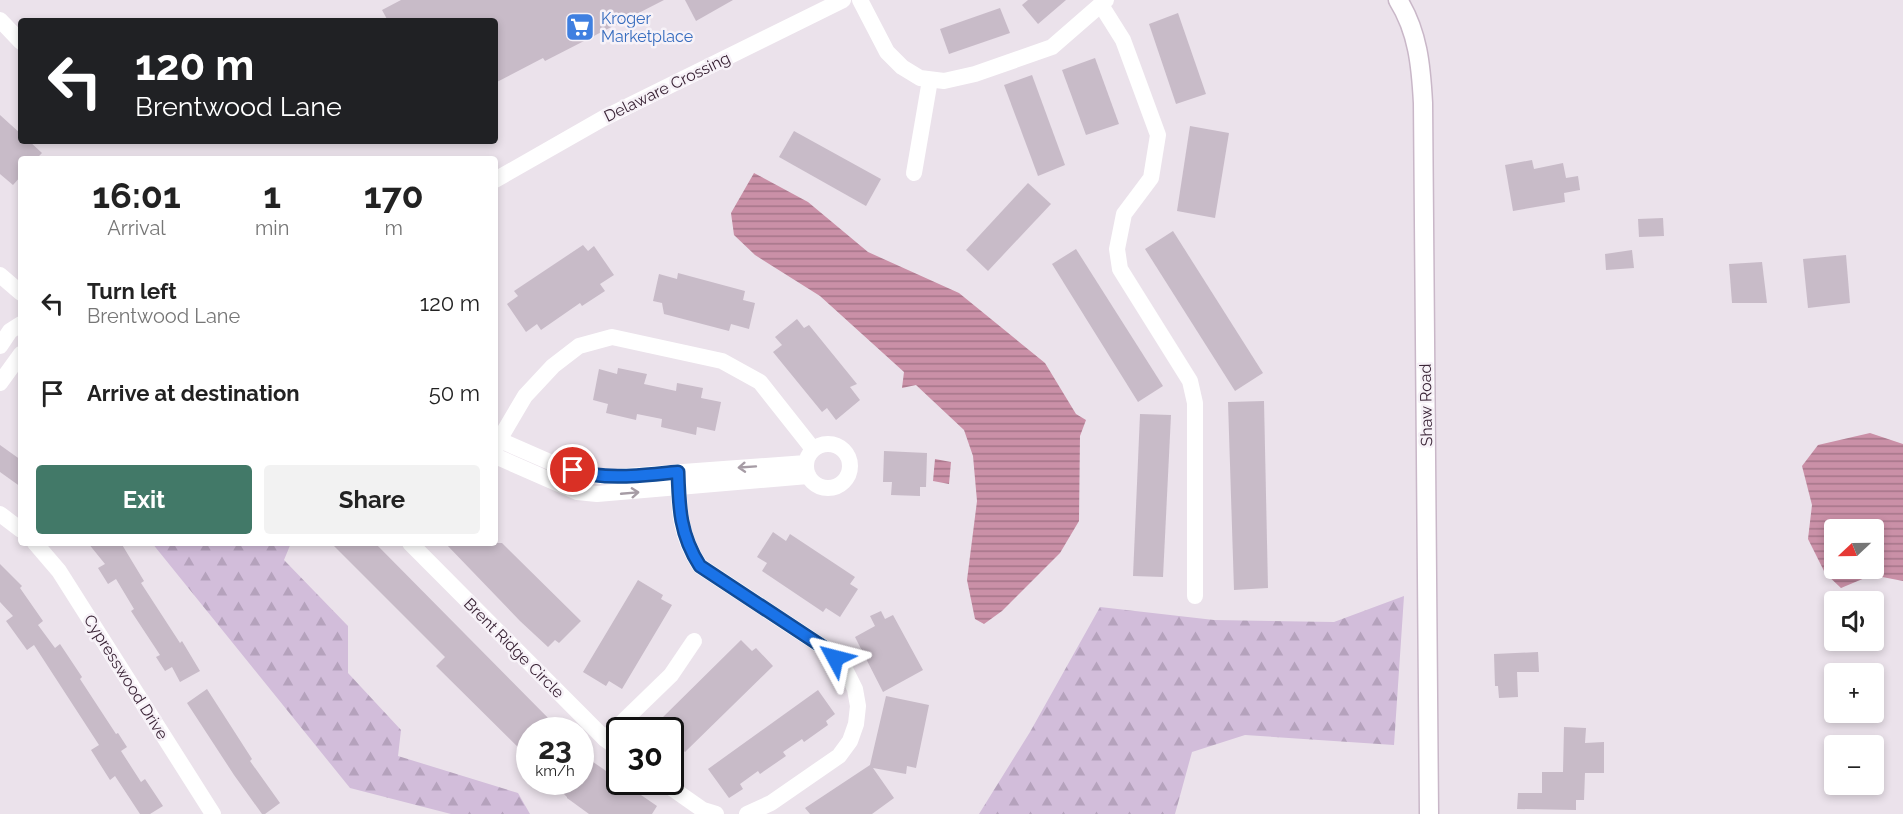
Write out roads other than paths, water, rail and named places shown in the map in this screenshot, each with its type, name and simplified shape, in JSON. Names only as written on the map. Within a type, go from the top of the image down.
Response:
[{"type":"main road","name":"Shaw Road","points":[[1398,0],[1415,35],[1421,66],[1423,103],[1429,814]]},
{"type":"street","name":"Delaware Crossing","points":[[498,178],[602,119],[843,0]]},
{"type":"street","points":[[860,0],[887,52],[902,67],[920,78],[944,81],[975,75],[1052,47],[1103,2],[1123,39],[1158,135],[1151,178],[1124,214],[1117,249],[1120,269],[1190,381],[1195,403],[1195,596]]},
{"type":"street","points":[[0,20],[18,39]]},
{"type":"street","points":[[914,173],[930,80]]},
{"type":"street","points":[[0,275],[18,290]]},
{"type":"street","points":[[0,346],[10,331],[18,326]]},
{"type":"street","points":[[498,443],[525,396],[554,366],[579,346],[612,337],[722,361],[760,382],[809,463],[678,480],[615,477],[587,475],[498,447]]},
{"type":"street","points":[[0,383],[18,358]]},
{"type":"street","points":[[678,480],[681,522],[688,548],[700,566],[826,649],[844,667],[855,688],[858,706],[856,724],[850,741],[838,756],[771,803],[747,814]]},
{"type":"street","points":[[0,514],[18,528]]},
{"type":"street","name":"Cypresswood Drive","points":[[38,546],[59,571],[213,814]]},
{"type":"street","name":"Brent Ridge Circle","points":[[413,546],[605,739]]},
{"type":"street","points":[[605,739],[671,675],[694,641]]},
{"type":"street","points":[[682,795],[703,810],[716,814]]},
{"type":"place","name":"Kroger Marketplace","points":[[580,27]]}]
